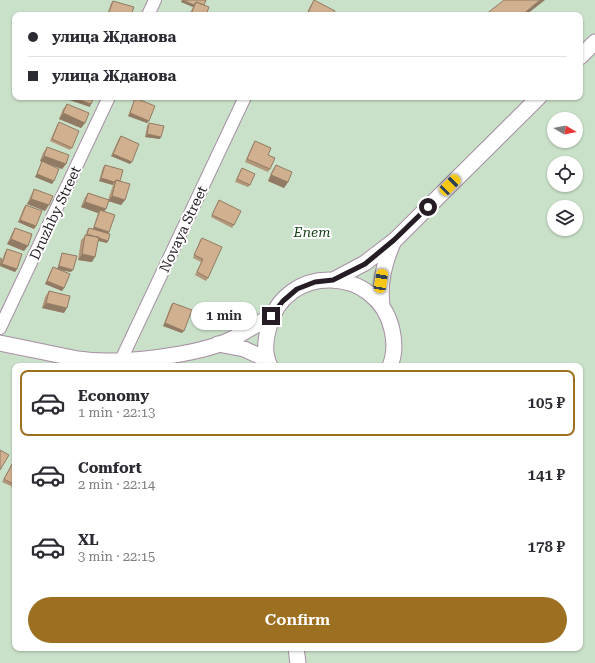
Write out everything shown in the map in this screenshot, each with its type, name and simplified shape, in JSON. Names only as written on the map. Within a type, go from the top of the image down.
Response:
[{"type":"street","points":[[149,12],[155,0]]},
{"type":"street","points":[[583,54],[595,42]]},
{"type":"street","name":"Druzhby Street","points":[[0,328],[108,100]]},
{"type":"street","name":"Novaya Street","points":[[122,360],[244,100]]},
{"type":"street","points":[[333,280],[365,264],[394,240],[536,100]]},
{"type":"street","points":[[391,363],[395,344],[390,321],[382,305],[380,289],[382,273],[394,240]]},
{"type":"street","points":[[0,343],[79,359],[122,360],[175,355],[231,340],[271,316],[283,301],[297,289],[315,282],[333,280],[347,282],[360,287],[382,305]]},
{"type":"street","points":[[268,362],[266,337],[271,316]]},
{"type":"street","points":[[217,344],[244,349],[268,362]]},
{"type":"street","points":[[296,651],[298,663]]},
{"type":"green space","name":"Enem","points":[[0,0],[595,0],[595,663],[0,663]]},
{"type":"building","points":[[183,0],[206,0],[204,5],[196,2],[194,5]]},
{"type":"building","points":[[314,0],[335,11],[334,12],[308,12]]},
{"type":"building","points":[[504,0],[540,0],[526,12],[489,12]]},
{"type":"building","points":[[113,1],[134,7],[132,12],[109,12]]},
{"type":"building","points":[[196,2],[209,7],[207,12],[192,12]]},
{"type":"building","points":[[80,100],[93,100],[91,104]]},
{"type":"building","points":[[134,100],[140,100],[155,106],[149,121],[130,113]]},
{"type":"building","points":[[67,104],[89,113],[85,123],[63,113]]},
{"type":"building","points":[[59,122],[79,131],[72,148],[52,139]]},
{"type":"building","points":[[149,123],[164,126],[161,137],[147,134]]},
{"type":"building","points":[[121,136],[139,144],[132,162],[113,154]]},
{"type":"building","points":[[255,141],[271,148],[268,155],[275,158],[270,169],[247,159]]},
{"type":"building","points":[[47,147],[69,155],[66,164],[44,156]]},
{"type":"building","points":[[42,161],[59,169],[54,181],[37,174]]},
{"type":"building","points":[[105,165],[123,170],[120,181],[116,180],[114,182],[101,178]]},
{"type":"building","points":[[276,165],[292,172],[288,182],[271,175]]},
{"type":"building","points":[[242,168],[255,174],[250,185],[237,179]]},
{"type":"building","points":[[116,180],[130,184],[125,200],[112,196]]},
{"type":"building","points":[[34,189],[53,196],[49,205],[31,199]]},
{"type":"building","points":[[88,193],[109,200],[106,209],[85,202]]},
{"type":"building","points":[[219,200],[241,211],[234,225],[212,215]]},
{"type":"building","points":[[26,205],[42,211],[36,226],[20,220]]},
{"type":"building","points":[[100,210],[115,215],[109,232],[94,227]]},
{"type":"building","points":[[15,228],[32,234],[28,246],[11,239]]},
{"type":"building","points":[[89,228],[110,234],[108,241],[87,234]]},
{"type":"building","points":[[85,235],[99,237],[95,257],[82,254]]},
{"type":"building","points":[[202,238],[222,247],[208,278],[197,272],[203,259],[194,255]]},
{"type":"building","points":[[7,249],[22,254],[17,269],[2,264]]},
{"type":"building","points":[[62,253],[77,256],[73,270],[59,266]]},
{"type":"building","points":[[53,267],[70,274],[64,288],[47,281]]},
{"type":"building","points":[[49,291],[70,296],[67,308],[46,303]]},
{"type":"building","points":[[173,303],[192,310],[184,331],[165,323]]},
{"type":"building","points":[[0,450],[9,455],[0,470]]},
{"type":"building","points":[[12,464],[12,483],[4,479]]},
{"type":"route","points":[[271,316],[283,301],[297,289],[315,282],[333,280],[365,264],[380,253],[428,207]]}]
